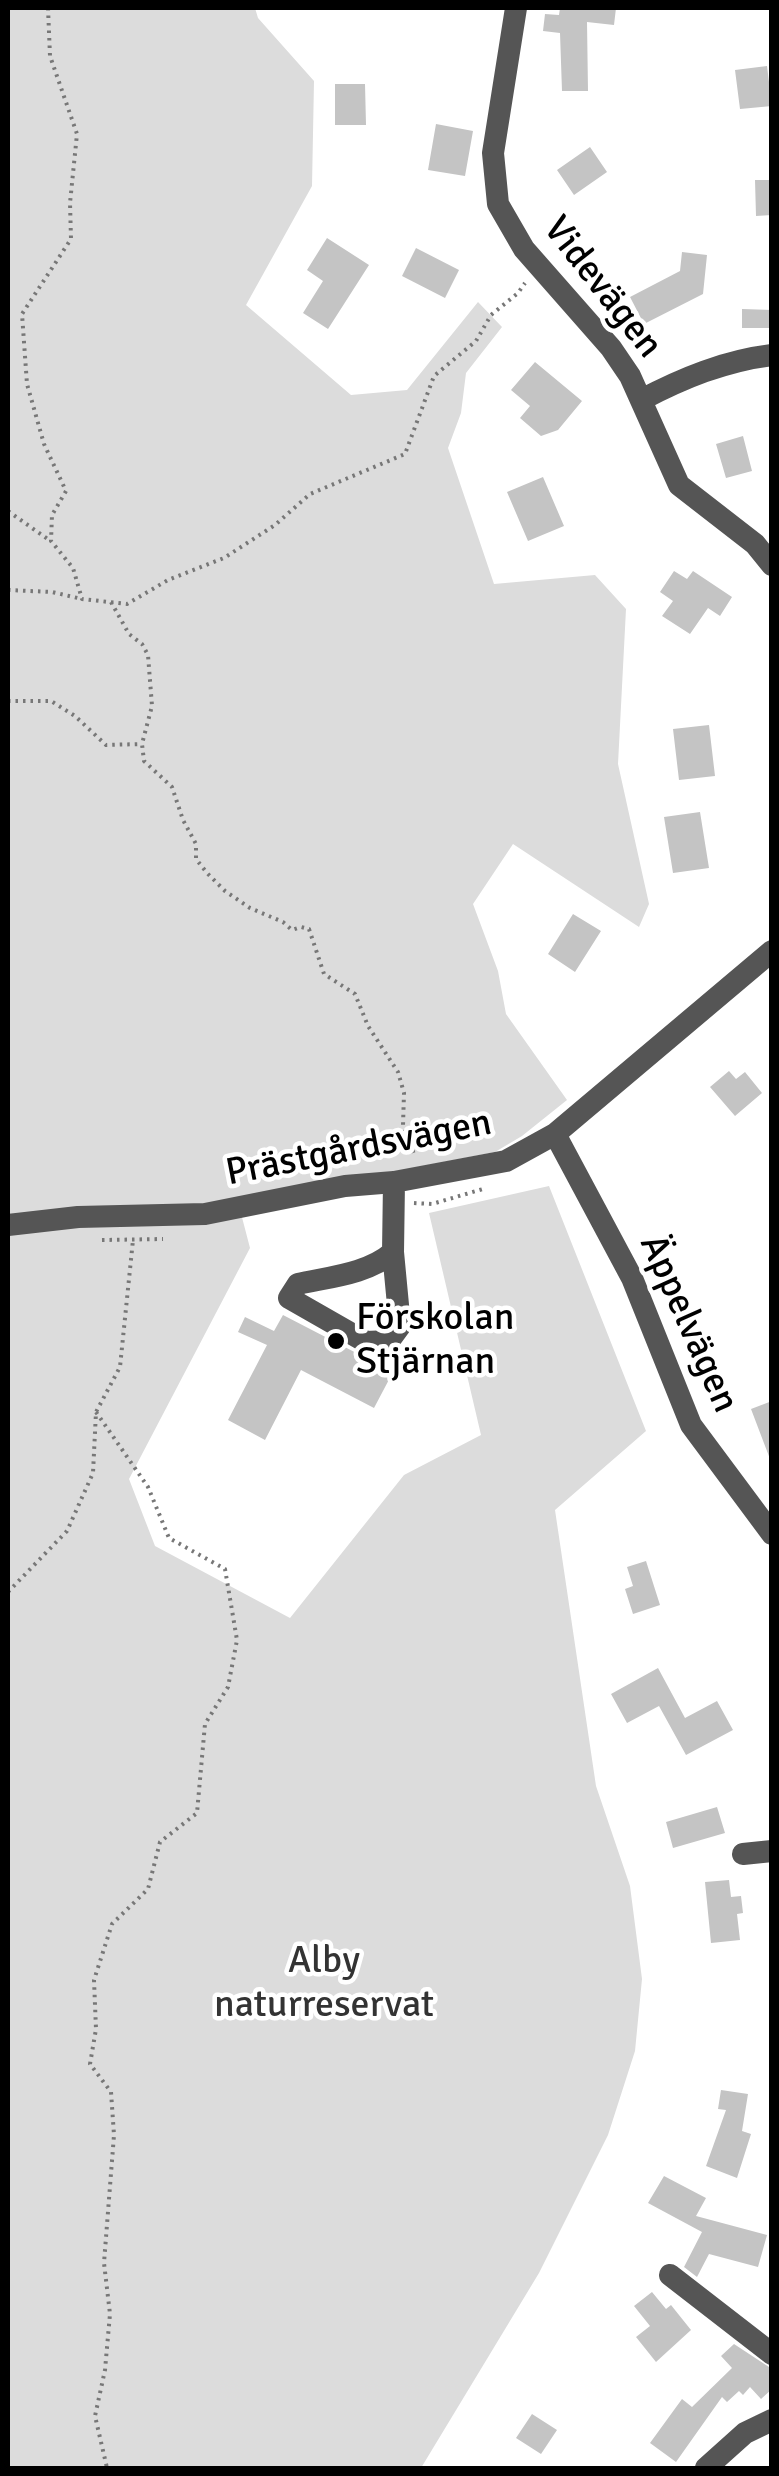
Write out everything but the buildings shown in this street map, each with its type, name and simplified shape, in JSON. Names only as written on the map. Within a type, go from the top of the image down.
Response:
[{"type":"street","name":"Videvägen","points":[[516,8],[493,152],[498,204],[537,264],[611,348],[641,400],[679,485],[755,544],[772,565]]},
{"type":"street","points":[[641,400],[684,378],[748,358],[772,356]]},
{"type":"street","name":"Prästgårdsvägen","points":[[8,1225],[78,1217],[206,1214],[345,1186],[394,1182],[506,1162],[555,1134],[772,950]]},
{"type":"street","name":"Äppelvägen","points":[[555,1134],[632,1278],[690,1425],[772,1534]]},
{"type":"street","points":[[392,1252],[382,1262],[361,1270],[298,1284],[289,1298],[366,1342],[389,1342],[400,1326],[392,1252],[394,1182]]},
{"type":"street","points":[[743,1854],[772,1851]]},
{"type":"street","points":[[670,2274],[772,2354]]},
{"type":"street","points":[[706,2468],[744,2433],[772,2420]]},
{"type":"path","points":[[48,8],[50,56],[77,134],[70,203],[72,240],[22,314],[28,384],[44,444],[66,491],[52,515],[51,541]]},
{"type":"path","points":[[8,590],[52,592],[127,604],[168,580],[224,558],[275,525],[310,494],[405,454],[434,376],[476,341],[491,314],[518,292],[537,264]]},
{"type":"path","points":[[8,512],[51,541],[73,568],[82,599]]},
{"type":"path","points":[[112,602],[129,634],[148,655],[152,706],[142,744],[144,761],[178,796],[183,820],[196,844],[196,859],[207,874],[250,908],[292,930],[301,926],[309,929],[324,974],[355,994],[368,1026],[398,1072],[404,1093],[405,1133],[421,1177]]},
{"type":"path","points":[[8,700],[51,701],[75,716],[106,745],[142,744]]},
{"type":"path","points":[[8,1592],[67,1531],[81,1506],[92,1473],[96,1412],[120,1367],[132,1240]]},
{"type":"path","points":[[96,1412],[148,1487],[169,1538],[225,1570],[237,1640],[228,1688],[204,1724],[197,1812],[160,1842],[148,1888],[112,1924],[94,1980],[96,2029],[90,2064],[111,2092],[114,2134],[104,2263],[110,2314],[105,2370],[95,2416],[106,2468]]},
{"type":"green space","name":"Alby naturreservat","points":[[8,8],[255,8],[258,18],[314,81],[312,186],[246,305],[351,395],[407,390],[478,302],[502,327],[466,373],[461,413],[448,448],[494,584],[595,575],[626,609],[618,764],[649,904],[639,927],[513,844],[473,904],[498,971],[506,1014],[567,1100],[495,1152],[238,1202],[250,1248],[129,1479],[155,1546],[290,1618],[404,1475],[481,1435],[429,1213],[549,1186],[646,1431],[555,1510],[596,1786],[630,1886],[642,1979],[635,2051],[608,2135],[539,2273],[421,2468],[8,2468]]},
{"type":"place","name":"Förskolan Stjärnan","points":[[336,1341]]}]
